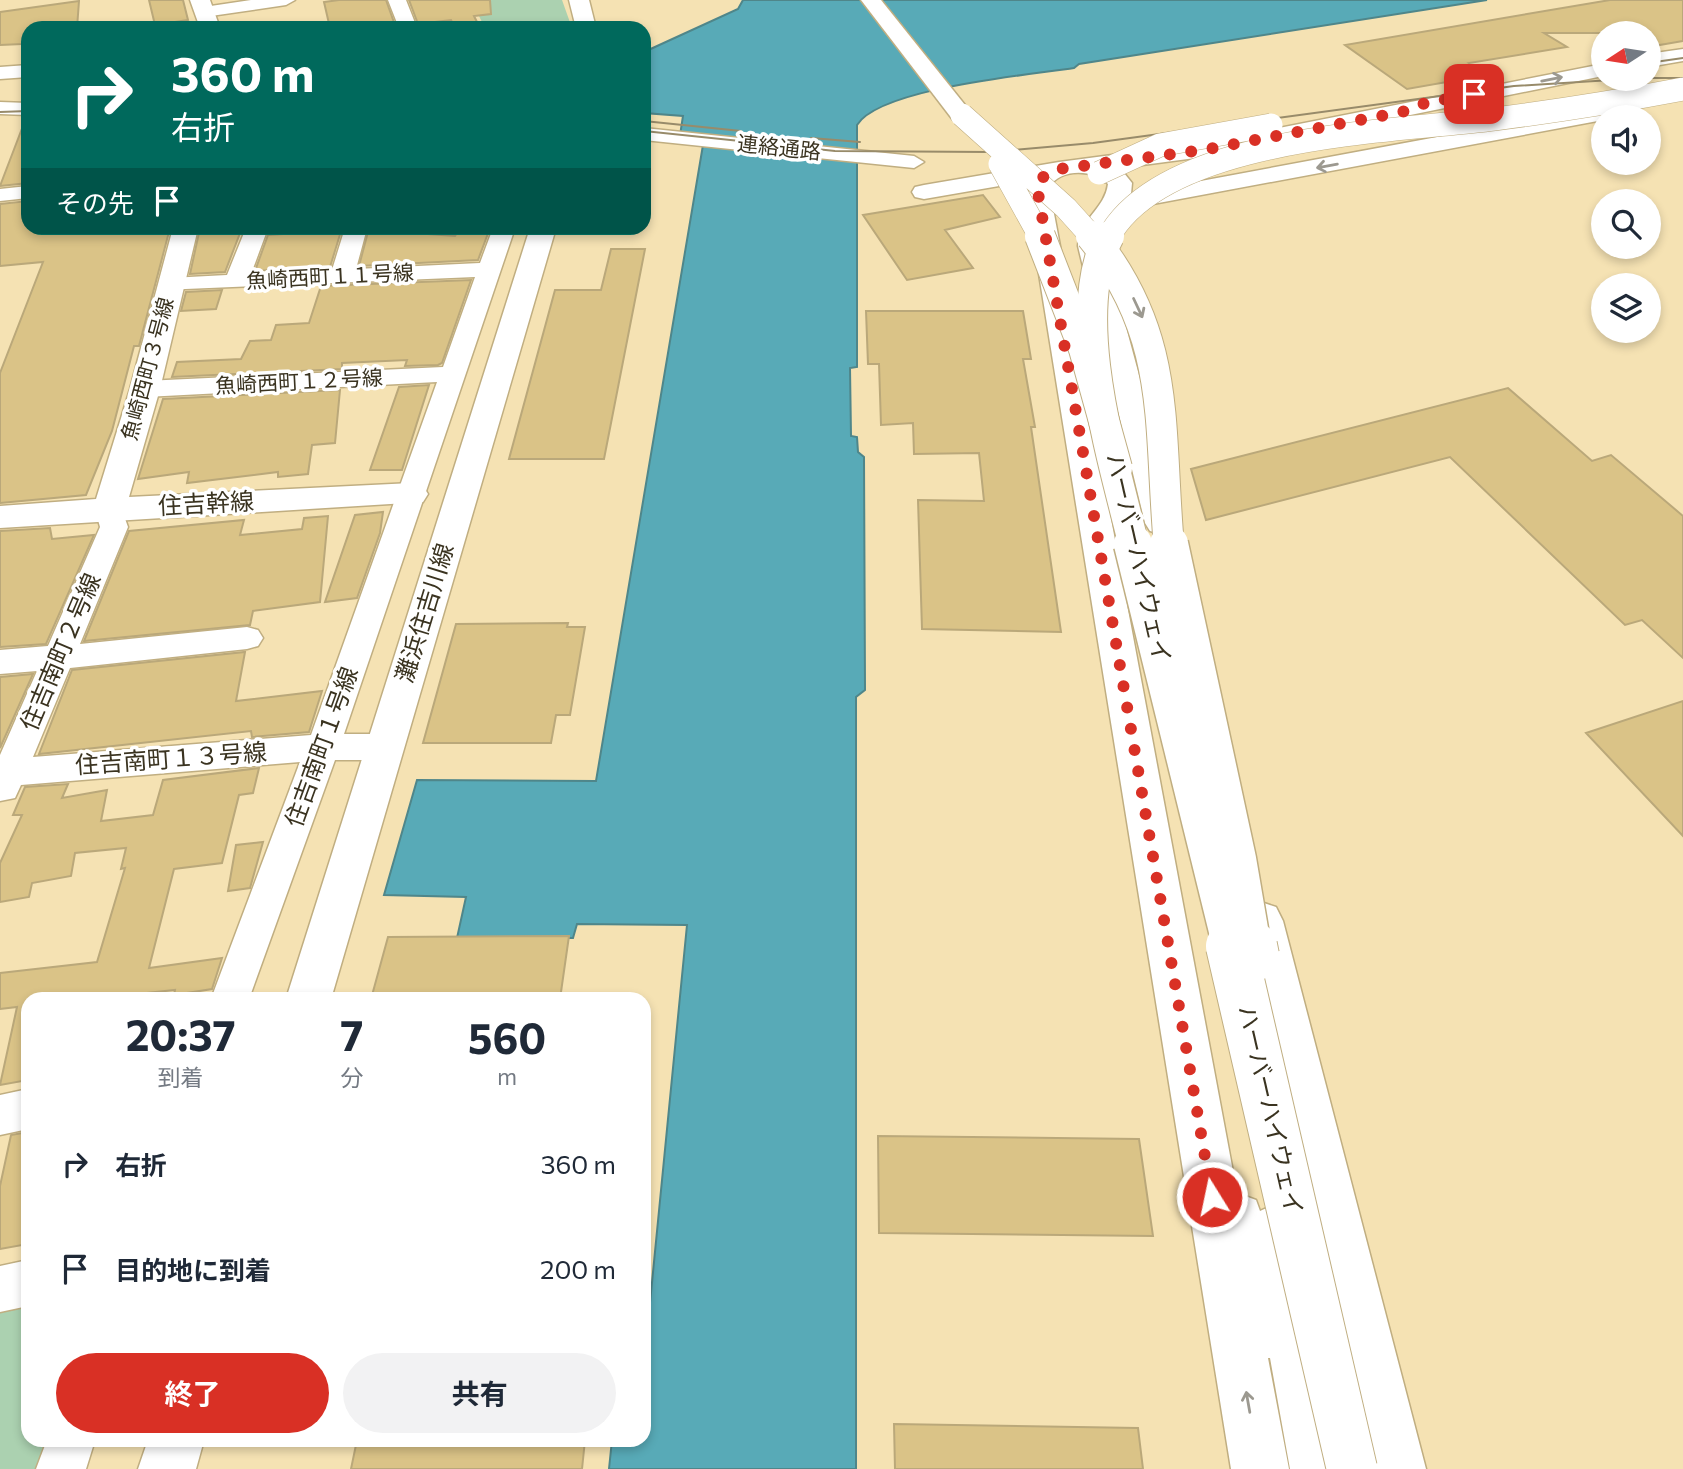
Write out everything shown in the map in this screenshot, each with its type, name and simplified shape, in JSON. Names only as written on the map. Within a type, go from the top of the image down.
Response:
[{"type":"main road","points":[[579,0],[584,21]]},
{"type":"main road","points":[[872,0],[995,157],[1030,216],[1087,355],[1122,478],[1207,697]]},
{"type":"main road","points":[[872,0],[976,130],[1002,155],[1065,206],[1093,236],[1119,272],[1143,317],[1154,352],[1160,391],[1164,508],[1170,552],[1237,859],[1398,1469]]},
{"type":"main road","points":[[1661,59],[1683,55]]},
{"type":"main road","points":[[1203,150],[1591,72]]},
{"type":"main road","points":[[1320,1469],[1073,222],[1082,194],[1099,173],[1126,158],[1157,146],[1255,127],[1352,114],[1576,96],[1683,79]]},
{"type":"main road","points":[[924,192],[1059,169],[1253,145],[1374,125],[1683,92]]},
{"type":"main road","points":[[1105,213],[1136,200],[1395,155],[1683,92]]},
{"type":"main road","name":"ハーバーハイウェイ","points":[[1352,1469],[1093,344],[1094,281],[1097,264],[1112,231],[1122,218],[1152,194],[1208,166],[1277,148],[1683,92]]},
{"type":"main road","name":"ハーバーハイウェイ","points":[[1376,1469],[1259,946],[1149,558],[1111,381],[1103,301],[1108,266],[1118,242],[1145,209],[1178,187],[1215,170],[1259,157],[1338,143],[1577,113],[1683,92]]},
{"type":"main road","points":[[1203,150],[1267,153],[1372,143],[1383,145],[1395,155]]},
{"type":"main road","points":[[1173,154],[1140,167],[1137,172],[1141,178],[1156,186],[1212,186]]},
{"type":"main road","points":[[1086,165],[1109,171],[1120,183],[1119,196],[1092,227],[1091,246],[1207,697],[1259,946],[1269,1210]]},
{"type":"main road","points":[[1059,169],[1040,180],[1037,194],[1260,1469]]},
{"type":"main road","name":"魚崎西町３号線","points":[[109,509],[145,389],[183,235]]},
{"type":"main road","name":"灘浜住吉川線","points":[[310,992],[541,235]]},
{"type":"main road","name":"住吉幹線","points":[[0,517],[412,494]]},
{"type":"main road","points":[[1173,980],[1307,1469]]},
{"type":"main road","points":[[167,1469],[174,1447]]},
{"type":"street","points":[[205,13],[286,0]]},
{"type":"street","points":[[397,0],[405,21]]},
{"type":"street","points":[[0,73],[21,72]]},
{"type":"street","points":[[0,108],[21,109]]},
{"type":"street","name":"連絡通路","points":[[651,135],[914,162]]},
{"type":"street","points":[[0,195],[21,193]]},
{"type":"street","points":[[236,282],[254,235]]},
{"type":"street","points":[[342,277],[354,235]]},
{"type":"street","name":"住吉南町１号線","points":[[233,992],[323,747],[502,235]]},
{"type":"street","name":"魚崎西町１１号線","points":[[170,285],[490,269]]},
{"type":"street","name":"魚崎西町１２号線","points":[[145,389],[453,374]]},
{"type":"street","name":"住吉南町２号線","points":[[3,780],[114,527],[109,509]]},
{"type":"street","points":[[0,662],[247,638]]},
{"type":"street","name":"住吉南町１３号線","points":[[3,780],[323,747],[384,747]]},
{"type":"street","points":[[0,1115],[21,1110]]},
{"type":"street","points":[[0,1289],[21,1284]]},
{"type":"street","points":[[61,1469],[69,1447]]},
{"type":"green space","points":[[471,0],[562,0],[570,21],[482,21]]},
{"type":"green space","points":[[21,1307],[21,1447],[53,1447],[45,1469],[0,1469],[0,1312]]},
{"type":"water","points":[[743,0],[1487,0],[957,85],[894,101],[871,112],[857,125],[857,367],[850,368],[851,436],[857,437],[858,452],[864,457],[865,690],[856,697],[856,1469],[609,1469],[611,1447],[651,1447],[651,1293],[687,925],[577,924],[573,938],[457,938],[466,897],[384,895],[417,780],[596,781],[703,145],[679,142],[683,116],[651,114],[651,49],[738,9]]},
{"type":"building","points":[[149,0],[183,0],[188,20],[154,21]]},
{"type":"building","points":[[386,0],[394,21],[328,21],[324,2]]},
{"type":"building","points":[[409,0],[490,0],[491,14],[474,16],[476,21],[417,21]]},
{"type":"building","points":[[1610,0],[1683,0],[1683,41],[1661,45],[1661,21],[1591,21],[1591,33],[1544,33],[1567,47],[1469,63],[1487,75],[1407,89],[1345,45]]},
{"type":"building","points":[[79,1],[78,21],[21,21],[21,44],[0,45],[0,12]]},
{"type":"building","points":[[21,131],[21,184],[0,186]]},
{"type":"building","points":[[983,195],[1000,217],[945,230],[973,268],[907,280],[863,215]]},
{"type":"building","points":[[21,202],[21,235],[168,235],[139,346],[134,346],[112,431],[86,495],[0,503],[0,373],[43,262],[0,266],[0,204]]},
{"type":"building","points":[[198,235],[239,235],[225,272],[190,274]]},
{"type":"building","points":[[268,235],[340,235],[330,267],[255,271]]},
{"type":"building","points":[[367,235],[487,235],[478,260],[359,266]]},
{"type":"building","points":[[611,249],[645,249],[604,459],[509,459],[555,290],[601,290]]},
{"type":"building","points":[[471,280],[442,363],[438,365],[405,366],[407,360],[342,363],[342,369],[172,377],[177,362],[241,359],[250,341],[271,340],[276,325],[309,323],[321,286]]},
{"type":"building","points":[[222,290],[216,309],[181,311],[186,292]]},
{"type":"building","points":[[866,311],[1023,311],[1031,359],[1023,359],[1035,427],[1031,427],[1061,632],[922,629],[918,500],[984,501],[979,453],[914,454],[913,423],[881,425],[879,364],[868,364]]},
{"type":"building","points":[[429,385],[402,470],[370,470],[399,387]]},
{"type":"building","points":[[1508,388],[1592,461],[1611,455],[1683,516],[1683,658],[1642,620],[1625,625],[1450,457],[1206,520],[1191,469]]},
{"type":"building","points":[[340,390],[335,443],[312,445],[308,474],[278,477],[278,472],[187,483],[189,472],[138,479],[163,399]]},
{"type":"building","points":[[383,512],[380,533],[357,598],[325,602],[355,515]]},
{"type":"building","points":[[328,516],[320,602],[253,611],[250,625],[84,641],[129,531],[244,520],[240,535],[302,529],[304,518]]},
{"type":"building","points":[[50,528],[52,539],[94,535],[46,644],[0,647],[0,531]]},
{"type":"building","points":[[568,623],[567,627],[585,627],[570,715],[556,715],[551,743],[423,743],[456,624]]},
{"type":"building","points":[[245,652],[236,701],[322,691],[309,732],[252,737],[251,731],[39,754],[72,670]]},
{"type":"building","points":[[33,674],[0,748],[0,677]]},
{"type":"building","points":[[1683,701],[1683,836],[1586,733]]},
{"type":"building","points":[[259,768],[253,793],[239,795],[222,863],[174,869],[149,968],[222,958],[212,989],[193,992],[21,992],[21,1081],[0,1085],[17,1007],[0,1009],[0,973],[97,962],[125,868],[121,869],[126,848],[75,853],[71,876],[32,883],[29,897],[0,902],[0,863],[22,815],[13,815],[25,787],[68,784],[62,798],[107,790],[101,821],[153,815],[163,780]]},
{"type":"building","points":[[263,842],[250,888],[228,891],[236,845]]},
{"type":"building","points":[[569,936],[561,992],[373,992],[388,937]]},
{"type":"building","points":[[21,1133],[21,1245],[0,1249],[0,1186],[11,1135]]},
{"type":"building","points":[[878,1136],[1139,1139],[1153,1236],[879,1233]]},
{"type":"building","points":[[894,1424],[1138,1428],[1143,1469],[895,1469]]},
{"type":"building","points":[[356,1447],[584,1447],[582,1469],[351,1469]]},
{"type":"tram line","points":[[1661,61],[1683,58]]},
{"type":"tram line","points":[[1661,78],[1683,78]]},
{"type":"tram line","points":[[651,132],[835,151],[989,152],[1093,143],[1514,86],[1591,81]]},
{"type":"tram line","points":[[0,112],[21,111]]},
{"type":"tram line","points":[[651,122],[741,131]]},
{"type":"tram line","points":[[811,138],[860,142]]},
{"type":"route","points":[[1212,1197],[1040,218],[1037,187],[1044,176],[1059,169],[1203,150],[1247,139],[1402,112],[1422,104],[1474,94]]}]
